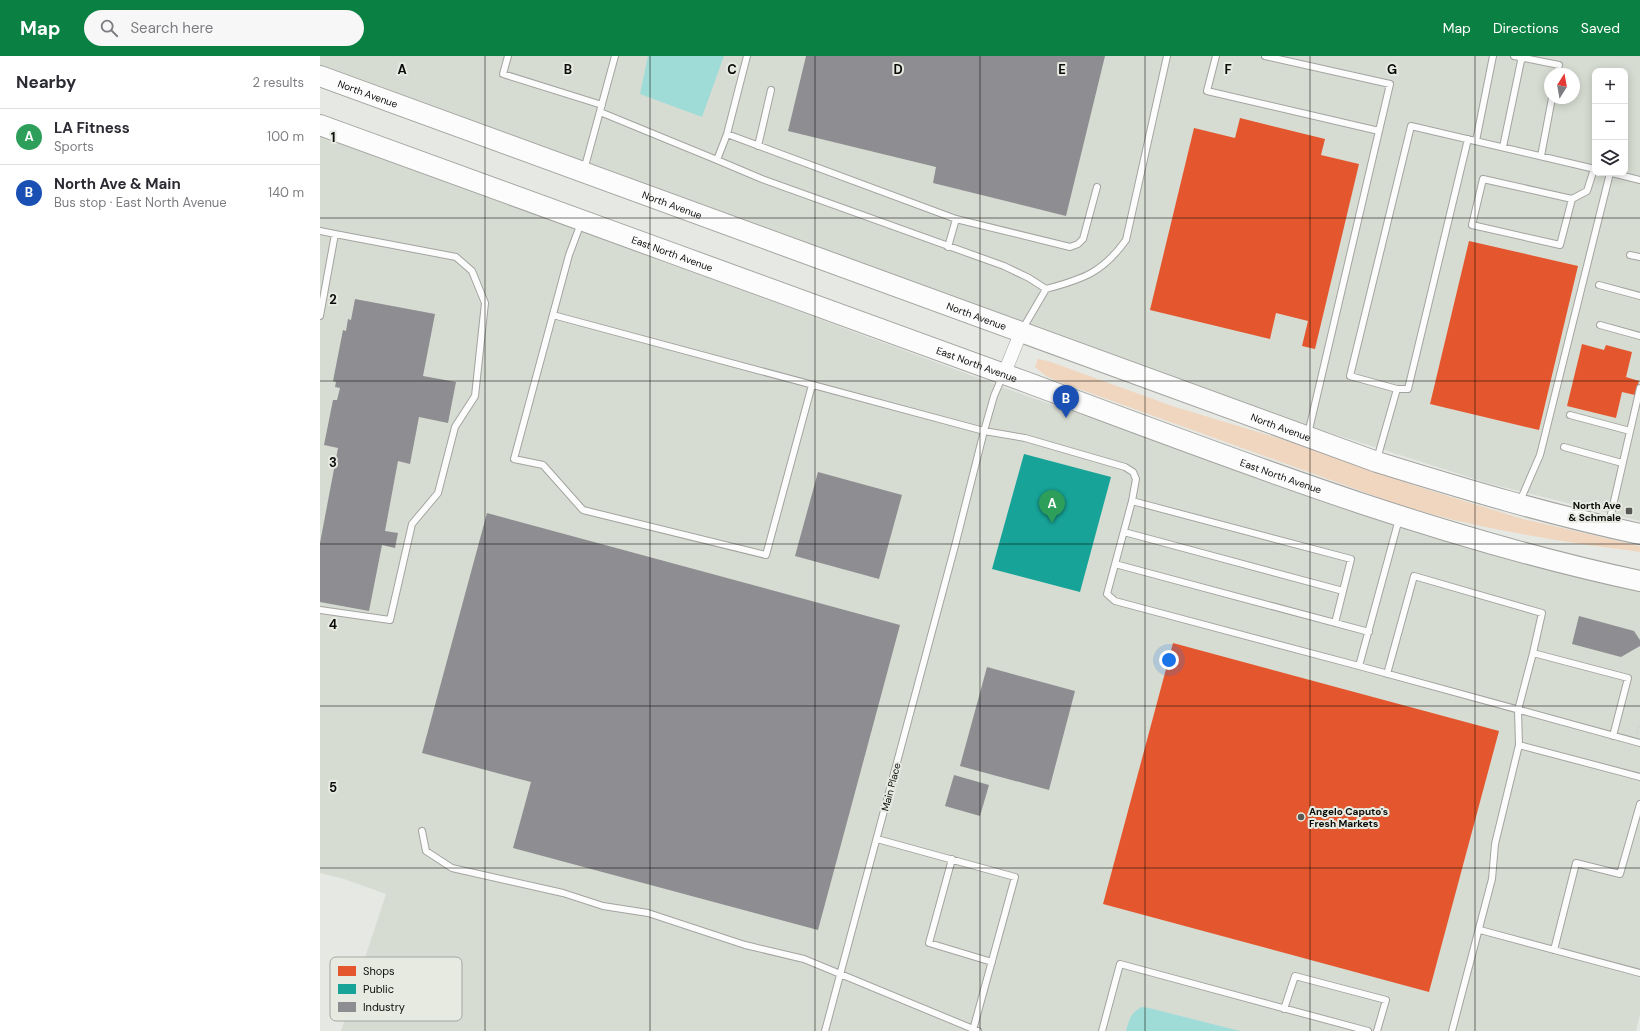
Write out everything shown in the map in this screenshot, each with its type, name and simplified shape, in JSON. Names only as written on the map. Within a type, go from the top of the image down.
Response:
[{"type":"main road","name":"North Avenue","points":[[320,76],[1377,462],[1519,504],[1640,534]]},
{"type":"main road","name":"East North Avenue","points":[[320,125],[1004,374],[1294,482],[1490,545],[1584,570],[1640,581]]},
{"type":"street","points":[[1004,374],[1021,332]]},
{"type":"lane","points":[[508,56],[503,74],[601,108],[762,179],[1004,266],[1029,278],[1046,289]]},
{"type":"lane","points":[[717,160],[727,134],[747,56]]},
{"type":"lane","points":[[1021,332],[1046,289],[1075,282],[1098,270],[1114,256],[1126,240],[1167,56]]},
{"type":"lane","points":[[1216,56],[1207,91],[1380,130]]},
{"type":"lane","points":[[1264,56],[1390,84],[1307,436]]},
{"type":"lane","points":[[1476,141],[1493,56]]},
{"type":"lane","points":[[1514,56],[1559,65],[1558,68]]},
{"type":"lane","points":[[584,172],[601,108],[612,57]]},
{"type":"lane","points":[[1503,147],[1522,57]]},
{"type":"lane","points":[[758,146],[771,90]]},
{"type":"lane","points":[[1541,156],[1551,104]]},
{"type":"lane","points":[[1468,139],[1408,389],[1397,389],[1350,376],[1411,126],[1468,139],[1476,141],[1503,147],[1592,169]]},
{"type":"lane","points":[[727,134],[956,219],[1070,247],[1078,244],[1083,239],[1097,188]]},
{"type":"lane","points":[[1572,199],[1560,245],[1472,225],[1483,179],[1572,199],[1588,191],[1592,176]]},
{"type":"lane","points":[[1519,504],[1540,455],[1610,176]]},
{"type":"lane","points":[[1628,176],[1640,178]]},
{"type":"lane","points":[[948,247],[956,219]]},
{"type":"lane","points":[[583,220],[569,255],[514,459],[543,465],[583,510],[766,555],[812,385]]},
{"type":"lane","points":[[320,231],[456,257],[472,271],[485,303],[475,396],[455,427],[438,493],[412,524],[390,620],[320,610]]},
{"type":"lane","points":[[320,316],[335,234]]},
{"type":"lane","points":[[1630,255],[1640,257]]},
{"type":"lane","points":[[1599,285],[1640,296]]},
{"type":"lane","points":[[552,315],[984,431],[1025,438],[1124,467],[1133,472],[1136,479],[1124,532],[1107,594],[1115,601],[1640,743]]},
{"type":"lane","points":[[1600,325],[1640,336]]},
{"type":"lane","name":"Main Place","points":[[825,1031],[956,542],[984,431],[994,396],[1004,374]]},
{"type":"lane","points":[[1608,527],[1640,388]]},
{"type":"lane","points":[[1377,462],[1397,389]]},
{"type":"lane","points":[[1570,415],[1630,431]]},
{"type":"lane","points":[[1564,447],[1622,463]]},
{"type":"lane","points":[[1132,500],[1351,559],[1334,623]]},
{"type":"lane","points":[[1359,666],[1400,516]]},
{"type":"lane","points":[[1124,532],[1343,591]]},
{"type":"lane","points":[[1115,564],[1369,632]]},
{"type":"lane","points":[[1387,674],[1414,576],[1542,613],[1518,710],[1519,745],[1495,844],[1492,879],[1480,930],[1452,1031]]},
{"type":"lane","points":[[1533,653],[1628,678],[1613,736]]},
{"type":"lane","points":[[1519,745],[1640,777]]},
{"type":"lane","points":[[1554,950],[1576,863],[1620,874],[1640,804]]},
{"type":"lane","points":[[422,831],[426,851],[452,868],[563,893],[603,906],[648,912],[745,945],[804,959],[976,1030],[992,962],[1015,877],[877,839]]},
{"type":"lane","points":[[952,859],[929,943],[992,962]]},
{"type":"lane","points":[[1480,930],[1640,973]]},
{"type":"lane","points":[[1102,1031],[1120,964],[1368,1031]]},
{"type":"lane","points":[[1284,1009],[1295,976],[1386,1000],[1377,1031]]},
{"type":"path","points":[[1640,722],[1636,735],[1640,736]]},
{"type":"shaded area","points":[[320,56],[1640,56],[1640,521],[1487,483],[1194,389],[1128,360],[320,65]]},
{"type":"shaded area","points":[[320,134],[1027,396],[1389,521],[1640,587],[1640,1014],[1636,1031],[341,1031],[344,1021],[462,1021],[462,957],[365,957],[386,894],[344,879],[320,873]]},
{"type":"shaded area","points":[[1038,359],[1048,361],[1172,406],[1284,440],[1422,488],[1523,519],[1640,546],[1640,552],[1517,533],[1427,513],[1397,504],[1057,381],[1046,376],[1035,367]]},
{"type":"water","points":[[648,56],[724,56],[702,117],[640,94]]},
{"type":"water","points":[[1142,1007],[1240,1031],[1126,1031],[1129,1020],[1135,1011]]},
{"type":"building: Shops","points":[[1240,118],[1325,139],[1321,155],[1359,164],[1315,349],[1302,346],[1308,321],[1276,313],[1270,339],[1150,310],[1194,128],[1235,138]]},
{"type":"building: Shops","points":[[1469,241],[1578,266],[1539,430],[1430,404]]},
{"type":"building: Shops","points":[[1582,344],[1604,350],[1606,345],[1632,352],[1626,377],[1639,381],[1635,395],[1622,392],[1616,418],[1567,406]]},
{"type":"building: Shops","name":"Angelo Caputo's Fresh Markets","points":[[1173,643],[1499,731],[1429,992],[1103,904]]},
{"type":"building: Public","points":[[1024,454],[1111,477],[1080,592],[992,569]]},
{"type":"building: Industry","points":[[806,56],[1105,56],[1066,216],[933,183],[936,167],[788,131]]},
{"type":"building: Industry","points":[[355,299],[435,314],[423,376],[456,382],[448,423],[419,417],[410,464],[398,461],[385,531],[398,533],[395,548],[382,545],[369,611],[320,602],[320,543],[338,448],[324,445],[333,400],[337,400],[340,388],[335,387],[336,382],[333,381],[343,330],[346,331],[348,319],[351,320]]},
{"type":"building: Industry","points":[[818,472],[902,495],[879,579],[795,556]]},
{"type":"building: Industry","points":[[487,513],[900,625],[818,930],[513,848],[531,782],[422,753]]},
{"type":"building: Industry","points":[[1579,616],[1634,631],[1640,640],[1640,646],[1621,657],[1572,644]]},
{"type":"building: Industry","points":[[987,667],[1075,691],[1049,790],[960,766]]},
{"type":"building: Industry","points":[[954,775],[989,785],[980,816],[945,806]]},
{"type":"place","name":"North Ave & Main","points":[[1066,418]]},
{"type":"place","name":"North Ave & Schmale","points":[[1629,511]]},
{"type":"place","name":"LA Fitness","points":[[1052,523]]},
{"type":"place","name":"Angelo Caputo's Fresh Markets","points":[[1301,817]]}]
